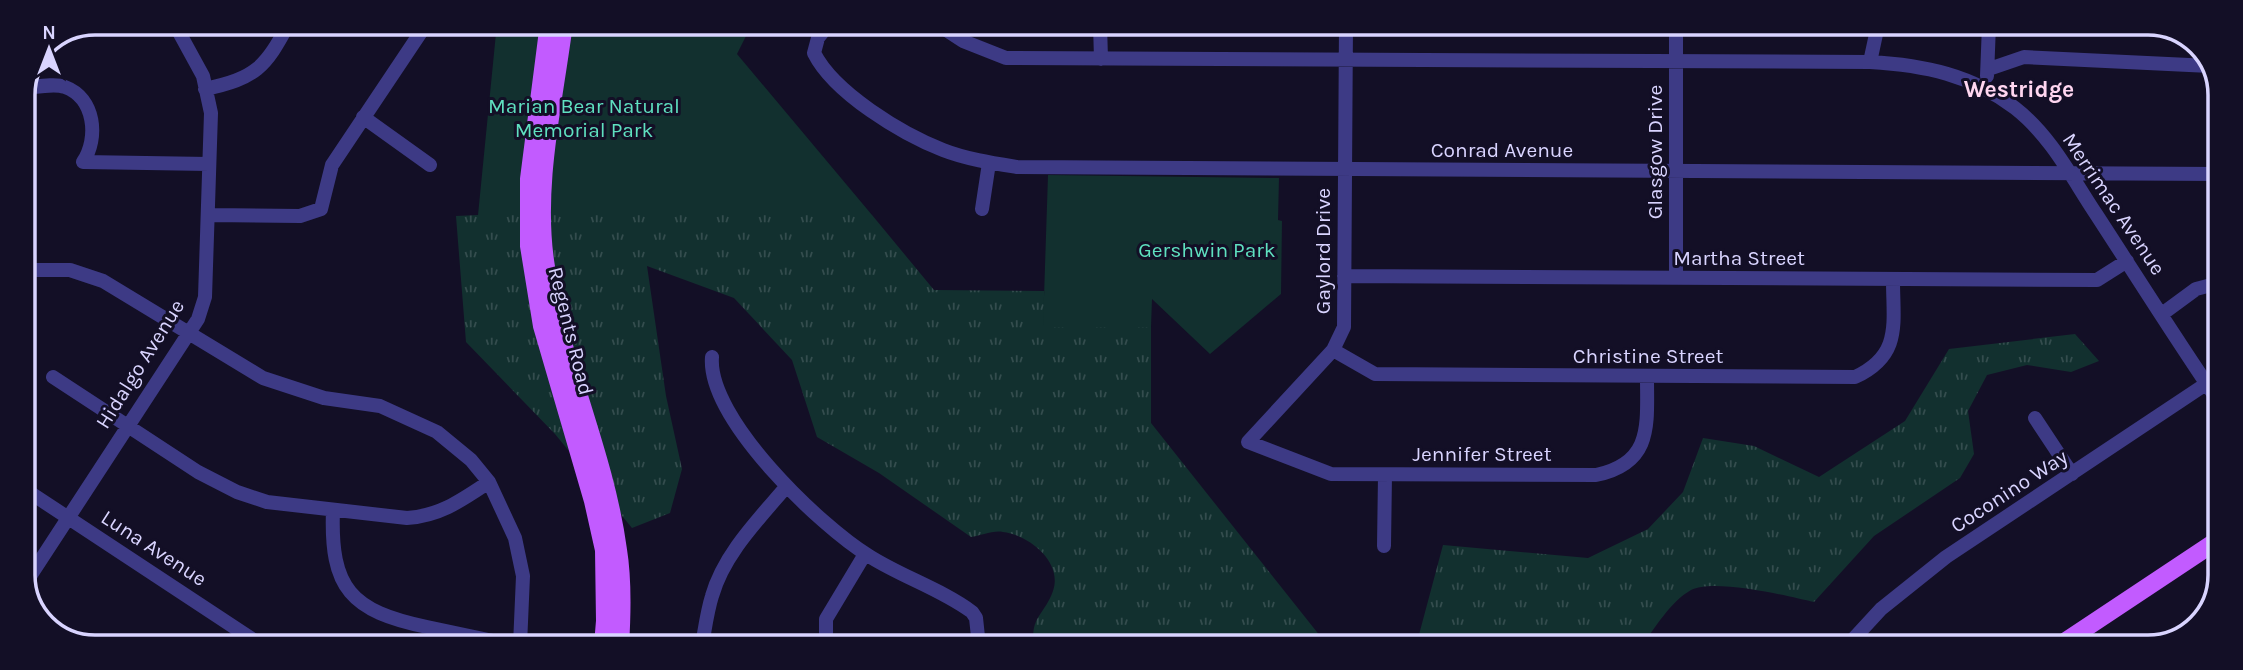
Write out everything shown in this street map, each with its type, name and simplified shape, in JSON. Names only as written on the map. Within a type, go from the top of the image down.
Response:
[{"type":"main road","name":"Regents Road","points":[[547,35],[529,179],[529,246],[542,326],[593,501],[604,550],[604,635]]},
{"type":"main road","name":"Regents Road","points":[[563,35],[545,179],[543,242],[558,329],[599,470],[618,551],[620,635]]},
{"type":"main road","points":[[2075,635],[2208,547]]},
{"type":"street","name":"Hidalgo Avenue","points":[[35,567],[198,319],[205,297],[211,113],[203,76],[182,35]]},
{"type":"street","points":[[205,89],[230,83],[260,68],[270,58],[282,35]]},
{"type":"street","points":[[209,215],[300,216],[321,209],[332,165],[419,35]]},
{"type":"street","name":"Conrad Avenue","points":[[820,35],[814,53],[817,59],[857,99],[897,127],[943,150],[989,163],[1056,169],[2208,174]]},
{"type":"street","name":"Merrimac Avenue","points":[[963,35],[1006,58],[1870,62],[1930,69],[1981,86],[2016,109],[2035,126],[2070,174],[2208,387]]},
{"type":"street","points":[[1100,35],[1101,59]]},
{"type":"street","name":"Gaylord Drive","points":[[1248,442],[1333,350],[1345,327],[1346,35]]},
{"type":"street","name":"Glasgow Drive","points":[[1676,35],[1676,278]]},
{"type":"street","points":[[1870,62],[1876,35]]},
{"type":"street","points":[[1981,86],[1989,69],[1989,35]]},
{"type":"street","points":[[1989,69],[2024,57],[2200,66]]},
{"type":"street","points":[[36,87],[63,86],[85,100],[93,126],[92,149],[83,162],[209,164]]},
{"type":"street","points":[[363,117],[430,165]]},
{"type":"street","points":[[982,209],[989,163]]},
{"type":"street","name":"Martha Street","points":[[1345,276],[2097,279],[2127,261]]},
{"type":"street","points":[[35,270],[70,270],[103,281],[263,378],[324,398],[380,406],[419,422],[471,460],[489,482],[515,538],[523,576],[520,635]]},
{"type":"street","name":"Christine Street","points":[[1333,350],[1375,374],[1855,377],[1874,368],[1891,346],[1893,279]]},
{"type":"street","points":[[2162,314],[2196,289],[2208,286]]},
{"type":"street","points":[[712,357],[711,369],[722,396],[746,437],[786,487],[865,554],[972,612],[976,618],[978,635]]},
{"type":"street","points":[[53,377],[198,472],[237,492],[267,502],[407,518],[425,517],[451,508],[489,482]]},
{"type":"street","name":"Jennifer Street","points":[[1248,442],[1331,474],[1596,475],[1614,471],[1634,458],[1645,440],[1647,377]]},
{"type":"street","name":"Coconino Way","points":[[1857,635],[1881,609],[1946,557],[2206,384]]},
{"type":"street","points":[[2035,418],[2072,474]]},
{"type":"street","points":[[1384,547],[1385,475]]},
{"type":"street","points":[[704,635],[712,596],[720,576],[738,545],[786,487]]},
{"type":"street","name":"Luna Avenue","points":[[35,496],[246,635]]},
{"type":"street","points":[[332,510],[332,542],[337,567],[348,590],[376,614],[468,635]]},
{"type":"street","points":[[826,635],[826,619],[865,554]]},
{"type":"green space","name":"Marian Bear Natural Memorial Park","points":[[496,35],[746,35],[737,54],[872,215],[478,215]]},
{"type":"green space","name":"Gershwin Park","points":[[1048,175],[1279,178],[1278,220],[1282,221],[1281,294],[1210,354],[1152,299],[1151,327],[1043,327]]},
{"type":"green space","points":[[872,215],[934,290],[1044,291],[1044,327],[1151,327],[1151,423],[1319,635],[1033,635],[1036,622],[1053,591],[1055,580],[1053,570],[1042,552],[1013,534],[991,532],[971,537],[879,473],[817,437],[792,360],[734,298],[647,266],[666,396],[682,469],[670,513],[632,528],[555,434],[466,342],[456,216]]},
{"type":"green space","points":[[2075,334],[2099,361],[2071,372],[2027,365],[1987,375],[1968,411],[1974,454],[1960,478],[1874,536],[1814,602],[1751,589],[1702,587],[1691,590],[1676,601],[1650,635],[1419,635],[1443,545],[1588,558],[1648,529],[1683,492],[1703,438],[1754,446],[1819,477],[1905,421],[1949,349]]},
{"type":"district","name":"Westridge","points":[[2019,89]]}]
